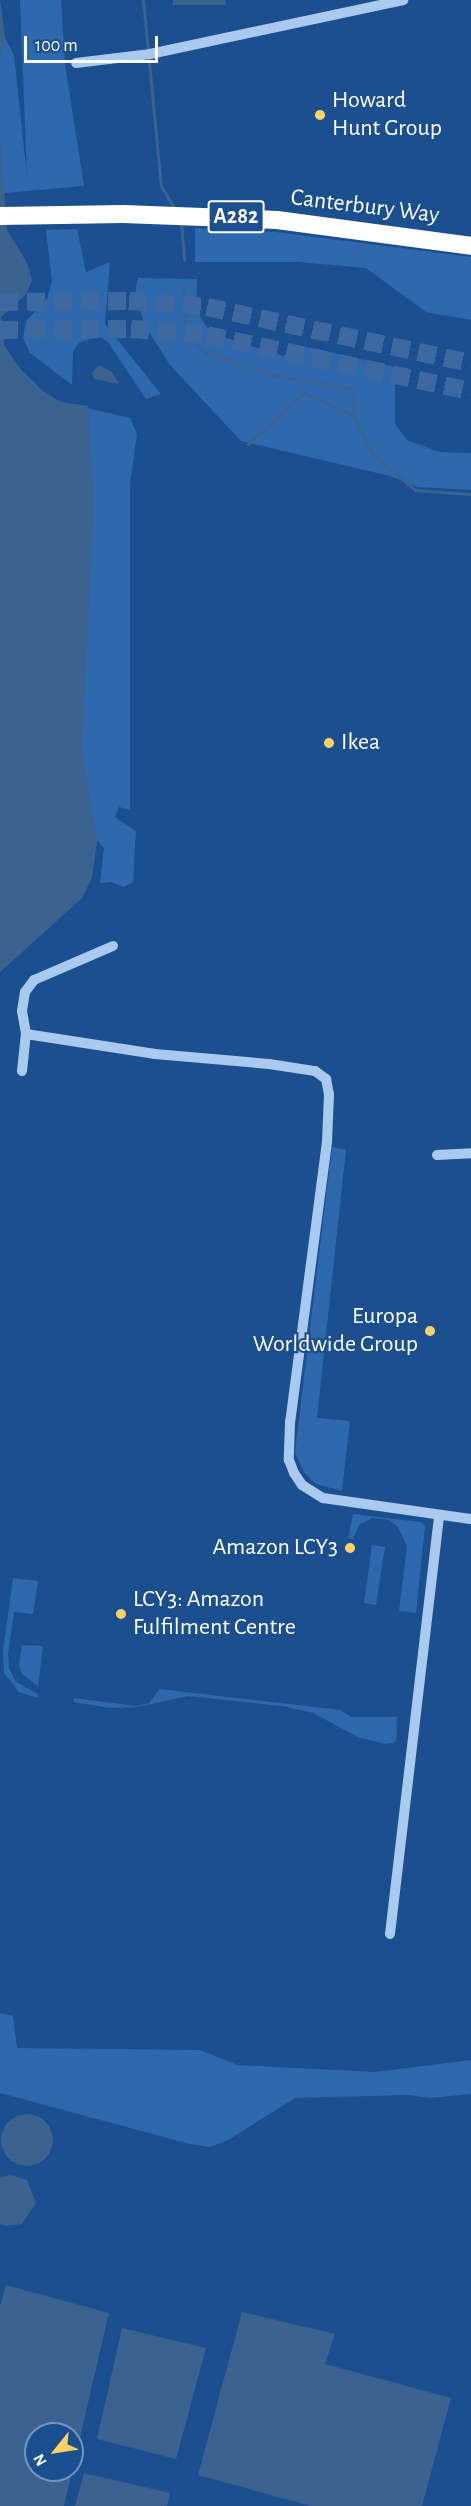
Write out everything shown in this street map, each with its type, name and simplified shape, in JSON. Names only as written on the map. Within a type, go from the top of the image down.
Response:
[{"type":"highway","name":"Canterbury Way","points":[[0,216],[123,214],[277,219],[471,246]]},
{"type":"street","points":[[76,63],[145,55],[403,0]]},
{"type":"street","points":[[22,1071],[26,1034],[21,1011],[25,992],[34,981],[113,946]]},
{"type":"street","points":[[26,1034],[155,1054],[269,1064],[315,1071],[326,1079],[329,1094],[327,1142],[290,1422],[289,1460],[302,1485],[322,1498],[471,1519]]},
{"type":"street","points":[[436,1155],[471,1153]]},
{"type":"street","points":[[390,1935],[439,1515]]},
{"type":"shaded area","points":[[0,0],[5,38],[14,55],[27,176],[20,0],[61,0],[65,64],[84,186],[5,193],[0,209]]},
{"type":"shaded area","points":[[0,0],[5,38],[0,64]]},
{"type":"shaded area","points":[[173,0],[225,0],[226,5],[173,5]]},
{"type":"shaded area","points":[[0,136],[7,231],[27,263],[32,280],[26,294],[1,317],[4,345],[30,383],[61,402],[88,406],[94,503],[82,749],[97,839],[92,877],[82,898],[0,972]]},
{"type":"shaded area","points":[[195,228],[276,232],[471,257],[471,320],[426,312],[366,268],[298,262],[195,262]]},
{"type":"shaded area","points":[[77,229],[86,272],[110,262],[105,324],[161,394],[146,399],[108,342],[98,336],[79,343],[73,351],[72,385],[30,353],[23,338],[26,321],[47,299],[52,281],[46,230]]},
{"type":"shaded area","points":[[7,230],[27,263],[32,280],[26,294],[1,317],[4,345],[10,359],[46,394],[61,402],[130,418],[137,434],[130,484],[130,810],[119,807],[115,817],[136,831],[133,882],[123,887],[112,882],[100,883],[104,848],[97,840],[92,877],[82,898],[0,972],[0,231]]},
{"type":"shaded area","points":[[138,278],[197,279],[196,311],[211,333],[283,356],[303,346],[395,367],[395,424],[407,440],[439,452],[471,453],[471,490],[417,487],[390,476],[241,441],[170,365],[145,326],[135,293]]},
{"type":"shaded area","points":[[99,365],[112,372],[119,384],[94,379],[92,373]]},
{"type":"shaded area","points":[[332,1147],[346,1150],[317,1418],[350,1421],[342,1491],[316,1484],[304,1472],[295,1452]]},
{"type":"shaded area","points":[[353,1514],[420,1522],[425,1526],[416,1613],[399,1611],[407,1546],[398,1527],[389,1520],[373,1518],[359,1525],[353,1539],[348,1538]]},
{"type":"shaded area","points":[[372,1545],[385,1547],[376,1605],[364,1603]]},
{"type":"shaded area","points":[[13,1578],[38,1581],[33,1614],[14,1612],[8,1654],[9,1668],[16,1682],[38,1694],[38,1698],[19,1692],[4,1673],[3,1651]]},
{"type":"shaded area","points":[[22,1645],[43,1646],[38,1686],[22,1674],[19,1665]]},
{"type":"shaded area","points":[[160,1689],[340,1710],[351,1717],[397,1717],[396,1742],[385,1744],[358,1737],[313,1713],[282,1706],[188,1696],[137,1707],[109,1708],[74,1702],[74,1698],[136,1706],[149,1703]]},
{"type":"shaded area","points":[[0,2013],[13,2016],[17,2048],[200,2050],[238,2065],[374,2072],[471,2060],[471,2094],[429,2098],[409,2095],[295,2098],[228,2140],[210,2147],[190,2144],[0,2093]]},
{"type":"shaded area","points":[[27,2114],[37,2116],[45,2122],[51,2130],[53,2140],[51,2150],[45,2158],[37,2164],[27,2166],[17,2164],[9,2158],[3,2150],[1,2140],[3,2130],[9,2122],[17,2116]]},
{"type":"shaded area","points":[[11,2175],[27,2180],[36,2203],[22,2224],[6,2226],[0,2224],[0,2177]]},
{"type":"shaded area","points":[[6,2285],[109,2313],[84,2422],[24,2422],[24,2482],[70,2482],[64,2506],[0,2506],[0,2306]]},
{"type":"shaded area","points":[[242,2312],[335,2334],[325,2364],[451,2398],[422,2506],[310,2506],[198,2475]]},
{"type":"shaded area","points":[[122,2328],[206,2348],[176,2459],[97,2439]]},
{"type":"shaded area","points":[[84,2473],[170,2493],[167,2506],[75,2506],[82,2482],[84,2482]]},
{"type":"waterway","points":[[143,0],[161,186],[175,209]]},
{"type":"waterway","points":[[181,223],[184,260]]},
{"type":"waterway","points":[[184,285],[185,323],[194,341],[206,353],[268,374],[350,389],[354,396],[353,415],[372,453],[415,490],[471,494]]},
{"type":"waterway","points":[[248,444],[304,393],[353,415]]},
{"type":"tunnel","points":[[0,302],[129,301],[207,307],[471,363]]},
{"type":"tunnel","points":[[0,330],[131,329],[207,335],[471,391]]},
{"type":"place","name":"Howard Hunt Group","points":[[320,115]]},
{"type":"place","name":"Ikea","points":[[329,743]]},
{"type":"place","name":"Europa Worldwide Group","points":[[430,1331]]},
{"type":"place","name":"Amazon LCY3","points":[[350,1548]]},
{"type":"place","name":"LCY3: Amazon Fulfilment Centre","points":[[121,1614]]}]
